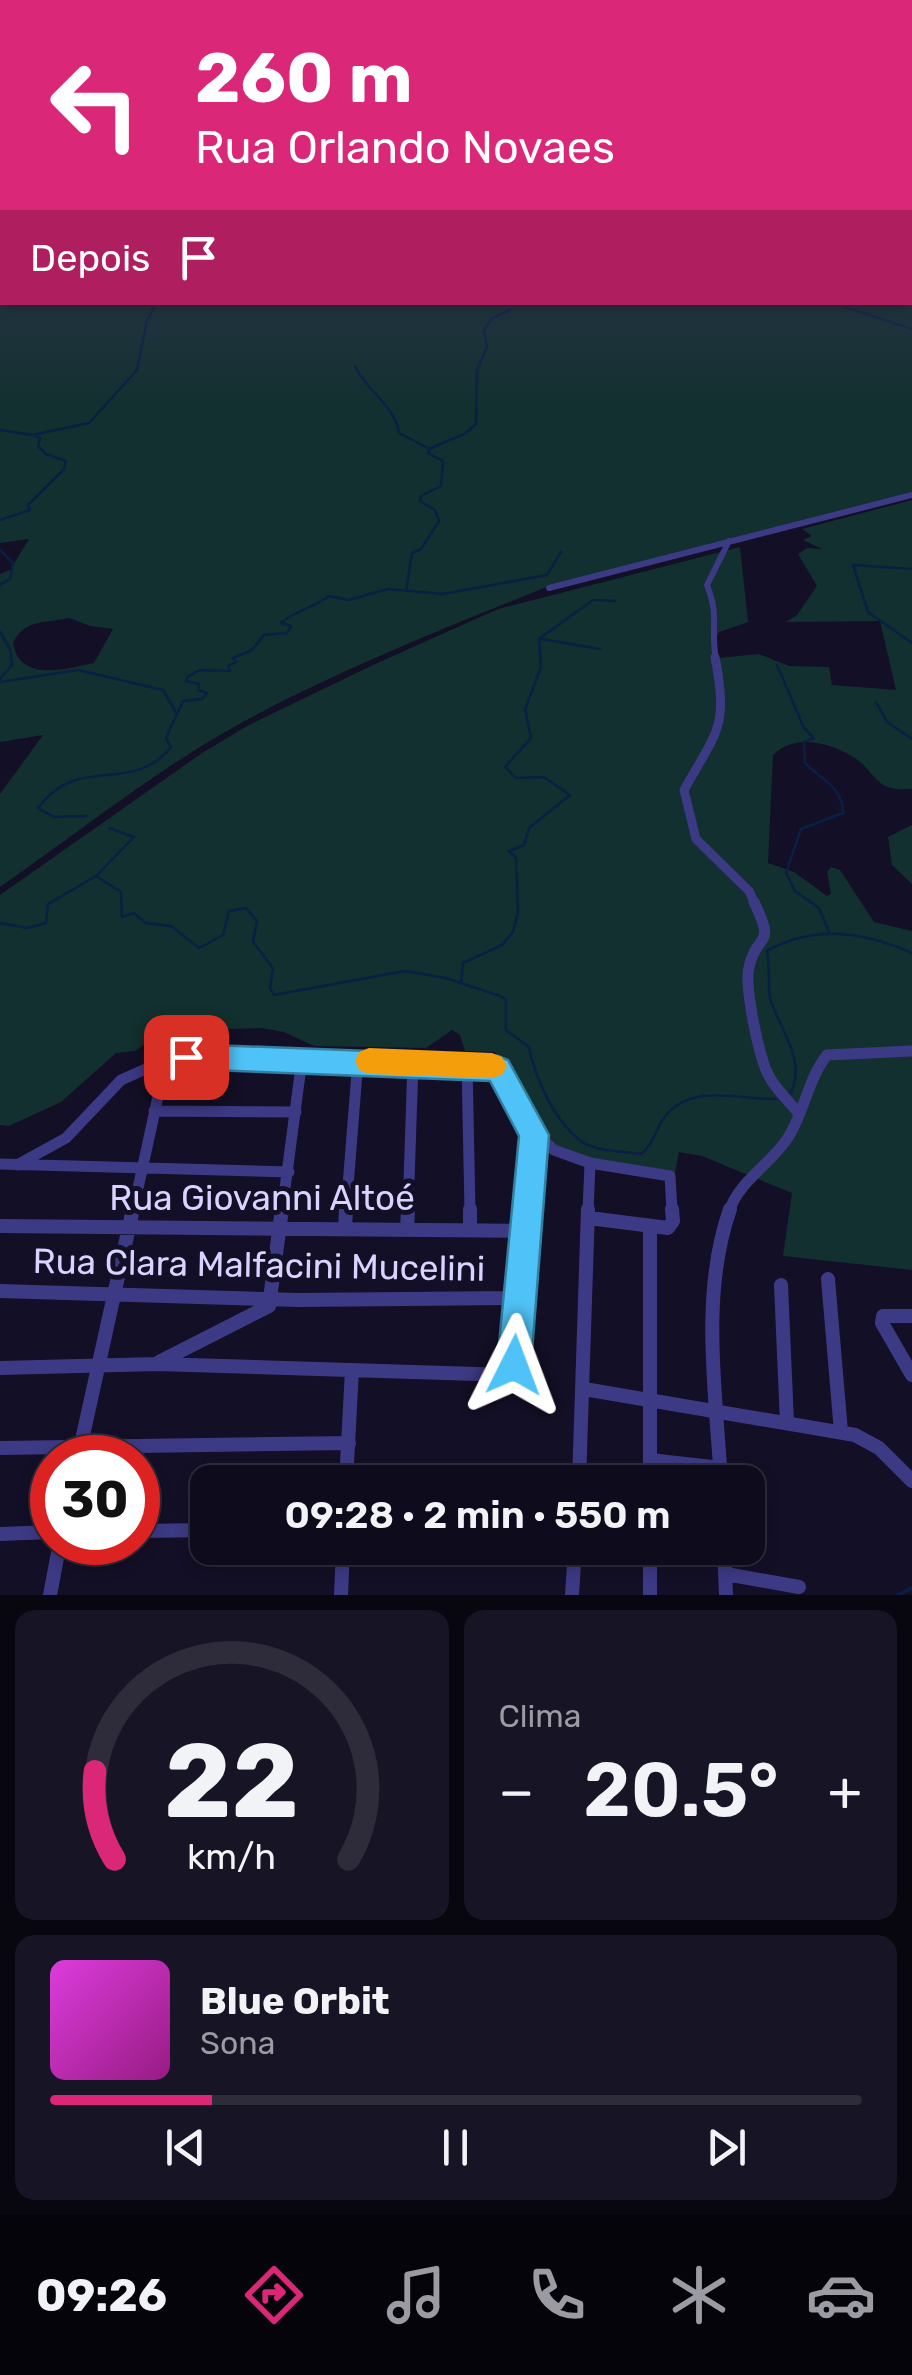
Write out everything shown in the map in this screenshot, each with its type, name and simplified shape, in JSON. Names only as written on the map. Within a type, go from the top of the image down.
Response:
[{"type":"street","points":[[548,588],[912,495]]},
{"type":"street","points":[[728,542],[707,585],[717,611],[712,639],[724,702],[719,728],[684,790],[696,839],[749,891],[766,926],[764,942],[749,965],[749,992],[768,1075],[799,1114]]},
{"type":"street","points":[[721,1465],[714,1280],[718,1244],[743,1184],[782,1146],[818,1066],[827,1055],[912,1051]]},
{"type":"street","points":[[157,1364],[264,1312],[272,1299],[302,1059]]},
{"type":"street","points":[[84,1435],[166,1060]]},
{"type":"street","points":[[17,1165],[66,1138],[121,1080],[166,1060],[358,1060],[492,1066],[500,1072],[534,1135],[555,1153],[590,1164],[664,1172],[671,1180],[673,1221],[668,1228],[590,1218]]},
{"type":"street","points":[[345,1228],[358,1060]]},
{"type":"street","points":[[406,1229],[412,1063]]},
{"type":"street","points":[[467,1065],[470,1230]]},
{"type":"street","points":[[154,1111],[296,1112]]},
{"type":"street","points":[[0,1368],[157,1364],[501,1378],[514,1365],[534,1135]]},
{"type":"street","points":[[0,1164],[288,1172]]},
{"type":"street","points":[[580,1465],[590,1164]]},
{"type":"street","name":"Rua Giovanni Altoé","points":[[0,1226],[524,1231]]},
{"type":"street","points":[[650,1227],[650,1465]]},
{"type":"street","points":[[828,1279],[842,1432]]},
{"type":"street","points":[[781,1285],[787,1424]]},
{"type":"street","name":"Rua Clara Malfacini Mucelini","points":[[0,1292],[272,1299],[518,1298]]},
{"type":"street","points":[[912,1316],[883,1316],[886,1335],[912,1375]]},
{"type":"street","points":[[347,1465],[352,1370]]},
{"type":"street","points":[[584,1388],[842,1432],[880,1448],[912,1481]]},
{"type":"street","points":[[160,1449],[348,1443]]},
{"type":"street","points":[[0,1448],[30,1450]]},
{"type":"street","points":[[650,1460],[674,1465]]},
{"type":"street","points":[[160,1531],[190,1530]]},
{"type":"street","points":[[0,1534],[30,1533]]},
{"type":"street","points":[[50,1595],[56,1565]]},
{"type":"street","points":[[341,1595],[342,1565]]},
{"type":"street","points":[[572,1595],[574,1565]]},
{"type":"street","points":[[650,1565],[650,1595]]},
{"type":"street","points":[[725,1565],[726,1595]]},
{"type":"street","points":[[726,1574],[799,1588]]},
{"type":"green space","points":[[0,305],[912,305],[912,493],[549,586],[394,650],[278,703],[210,741],[0,887],[0,794],[43,735],[0,742],[0,574],[10,570],[29,539],[0,543]],"holes":[[[69,618],[113,629],[94,663],[58,670],[25,664],[13,643],[23,630],[36,623]]]},
{"type":"green space","points":[[912,500],[912,789],[884,785],[859,761],[827,745],[804,742],[782,748],[773,755],[768,863],[794,872],[827,896],[831,894],[827,872],[831,867],[840,870],[874,922],[912,931],[912,1270],[783,1256],[792,1193],[702,1156],[679,1152],[675,1173],[600,1165],[558,1151],[529,1121],[495,1052],[465,1051],[460,1035],[452,1030],[426,1048],[314,1046],[284,1032],[261,1028],[186,1030],[156,1037],[135,1051],[116,1053],[61,1102],[9,1126],[0,1125],[0,895],[202,753],[247,726],[498,609],[740,547],[748,622],[719,632],[714,641],[719,658],[759,654],[789,666],[829,667],[832,685],[896,690],[880,621],[786,622],[797,615],[817,586],[798,554],[807,548],[822,549],[803,540],[812,536],[802,529]]},
{"type":"green space","points":[[912,825],[912,884],[892,865],[888,837]]},
{"type":"waterway","points":[[0,430],[32,435],[89,423],[137,370],[147,320],[155,305]]},
{"type":"waterway","points":[[839,305],[912,329]]},
{"type":"waterway","points":[[431,448],[466,433],[476,424],[477,370],[487,347],[484,331],[491,319],[510,310]]},
{"type":"waterway","points":[[355,366],[392,414],[399,433],[430,449],[428,453],[443,461],[441,486],[421,496],[420,501],[435,510],[439,521],[421,549],[412,553],[406,591]]},
{"type":"waterway","points":[[0,520],[30,510],[28,505],[64,469],[66,461],[46,454],[38,446],[40,438],[34,435]]},
{"type":"waterway","points":[[0,550],[13,563],[10,579],[0,585]]},
{"type":"waterway","points":[[406,591],[443,594],[547,575],[561,552]]},
{"type":"waterway","points":[[912,569],[853,565],[868,612],[912,643]]},
{"type":"waterway","points":[[86,816],[54,817],[38,808],[54,791],[70,782],[122,774],[155,762],[171,747],[166,738],[183,701],[202,699],[207,693],[198,690],[199,684],[186,681],[187,677],[200,670],[230,671],[228,666],[236,662],[233,658],[252,650],[264,635],[287,633],[291,626],[281,623],[329,596],[348,600],[388,589],[406,591]]},
{"type":"waterway","points":[[461,983],[463,963],[502,945],[513,932],[518,912],[516,858],[509,851],[524,845],[529,828],[570,795],[544,777],[516,778],[505,767],[531,738],[525,709],[541,667],[539,639],[593,600],[615,601]]},
{"type":"waterway","points":[[0,632],[10,649],[12,665],[0,679]]},
{"type":"waterway","points":[[541,639],[600,649]]},
{"type":"waterway","points":[[777,665],[804,728],[814,738],[804,742],[805,763],[835,790],[842,804],[843,813],[801,829],[786,873],[795,891],[819,908],[829,932]]},
{"type":"waterway","points":[[0,682],[78,670],[163,690],[177,714]]},
{"type":"waterway","points":[[876,702],[887,722],[912,739]]},
{"type":"waterway","points":[[96,876],[134,837],[109,828]]},
{"type":"waterway","points":[[0,923],[27,928],[46,923],[48,904],[96,876]]},
{"type":"waterway","points":[[96,876],[121,892],[122,917],[134,913],[145,923],[171,926],[199,948],[223,935],[229,911],[246,908],[257,921],[253,942],[273,968],[270,988],[274,995],[405,971],[461,983]]},
{"type":"waterway","points":[[790,1094],[796,1070],[770,998],[767,951],[803,937],[840,934],[876,940],[912,953]]},
{"type":"waterway","points":[[461,983],[506,1000],[506,1030],[529,1047],[553,1109],[578,1139],[592,1146],[641,1154],[667,1114],[691,1099],[719,1095],[776,1099]]},
{"type":"waterway","points":[[898,1595],[912,1588]]},
{"type":"slow traffic","points":[[369,1061],[492,1066]]},
{"type":"route","points":[[186,1057],[358,1060],[498,1069],[534,1135],[514,1365]]}]
